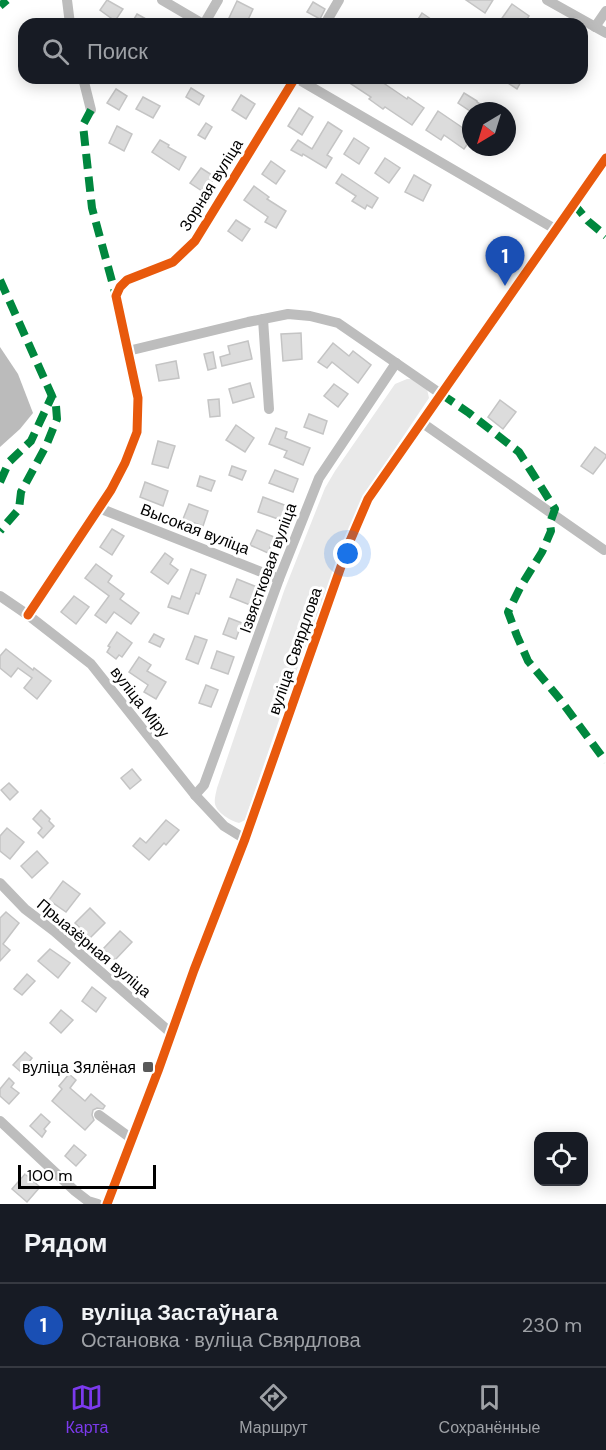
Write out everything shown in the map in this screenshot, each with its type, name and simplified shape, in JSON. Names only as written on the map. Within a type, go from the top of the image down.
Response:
[{"type":"street","points":[[67,0],[69,18]]},
{"type":"street","points":[[162,0],[194,18]]},
{"type":"street","points":[[208,18],[218,0]]},
{"type":"street","points":[[328,18],[339,0]]},
{"type":"street","points":[[547,0],[579,18]]},
{"type":"street","points":[[595,27],[606,10]]},
{"type":"street","points":[[588,23],[606,33]]},
{"type":"street","points":[[84,84],[91,110]]},
{"type":"street","name":"Зорная вуліца","points":[[128,351],[117,296],[120,287],[127,280],[173,262],[195,241],[292,84]]},
{"type":"street","points":[[306,84],[555,229]]},
{"type":"street","name":"вуліца Свярдлова","points":[[107,1204],[245,839],[354,531],[368,499],[606,158]]},
{"type":"street","points":[[28,615],[111,490],[137,432],[138,398],[128,351],[263,319],[288,315],[310,315],[338,323],[441,394]]},
{"type":"street","points":[[263,319],[269,409]]},
{"type":"street","name":"Ізвястковая вуліца","points":[[195,795],[204,785],[279,579],[319,478],[396,363]]},
{"type":"street","points":[[421,422],[604,550]]},
{"type":"street","name":"Высокая вуліца","points":[[99,508],[279,579]]},
{"type":"street","name":"вуліца Міру","points":[[0,597],[28,615],[91,664],[195,795],[224,825],[245,839]]},
{"type":"street","name":"Прыазёрная вуліца","points":[[0,883],[25,909],[171,1033]]},
{"type":"street","points":[[99,1115],[132,1139]]},
{"type":"street","points":[[0,1122],[75,1191],[88,1201],[98,1204]]},
{"type":"shaded area","points":[[0,347],[18,374],[33,413],[20,429],[0,447]]},
{"type":"shaded area","points":[[412,379],[427,389],[429,398],[368,489],[358,508],[290,688],[245,820],[236,822],[218,810],[215,804],[217,788],[284,591],[325,488],[395,384]]},
{"type":"building","points":[[107,0],[123,9],[117,18],[111,18],[100,10]]},
{"type":"building","points":[[466,0],[493,0],[485,13]]},
{"type":"building","points":[[237,1],[253,9],[249,18],[229,18]]},
{"type":"building","points":[[313,2],[325,9],[320,18],[307,12]]},
{"type":"building","points":[[512,4],[529,16],[528,18],[502,18]]},
{"type":"building","points":[[422,13],[429,18],[419,18]]},
{"type":"building","points":[[351,84],[385,84],[424,108],[412,125],[385,107],[383,109],[369,99],[371,97]]},
{"type":"building","points":[[509,84],[520,84],[517,89]]},
{"type":"building","points":[[191,88],[204,96],[199,105],[186,97]]},
{"type":"building","points":[[116,89],[127,96],[119,110],[107,103]]},
{"type":"building","points":[[464,93],[477,101],[462,102],[462,106],[458,103]]},
{"type":"building","points":[[241,95],[255,104],[246,119],[232,110]]},
{"type":"building","points":[[143,97],[160,106],[153,118],[136,109]]},
{"type":"building","points":[[299,108],[313,117],[302,135],[288,126]]},
{"type":"building","points":[[438,111],[462,127],[462,148],[444,135],[441,140],[426,130]]},
{"type":"building","points":[[328,122],[342,131],[327,155],[332,158],[326,168],[303,154],[302,156],[291,150],[298,140],[312,149]]},
{"type":"building","points":[[206,123],[212,127],[205,139],[198,135]]},
{"type":"building","points":[[117,126],[132,134],[124,151],[109,143]]},
{"type":"building","points":[[354,138],[369,148],[359,164],[344,154]]},
{"type":"building","points":[[160,140],[186,157],[179,170],[152,152]]},
{"type":"building","points":[[385,158],[400,168],[389,183],[375,173]]},
{"type":"building","points":[[271,161],[285,171],[276,184],[262,174]]},
{"type":"building","points":[[201,168],[215,177],[205,193],[190,183]]},
{"type":"building","points":[[342,174],[378,198],[372,208],[367,205],[365,209],[352,201],[356,196],[336,183]]},
{"type":"building","points":[[414,175],[431,185],[423,201],[405,192]]},
{"type":"building","points":[[254,186],[269,197],[267,199],[286,211],[276,228],[265,222],[268,217],[244,200]]},
{"type":"building","points":[[236,220],[250,229],[242,241],[228,231]]},
{"type":"building","points":[[301,333],[302,359],[283,361],[281,334]]},
{"type":"building","points":[[248,341],[252,359],[222,366],[220,357],[230,354],[228,346]]},
{"type":"building","points":[[333,343],[349,356],[353,351],[371,365],[358,383],[332,362],[327,368],[318,362]]},
{"type":"building","points":[[213,352],[216,368],[208,370],[204,354]]},
{"type":"building","points":[[176,361],[179,378],[159,381],[156,365]]},
{"type":"building","points":[[250,383],[254,397],[233,403],[229,389]]},
{"type":"building","points":[[334,384],[348,394],[338,407],[324,396]]},
{"type":"building","points":[[219,399],[220,416],[210,417],[208,400]]},
{"type":"building","points":[[500,400],[516,412],[503,429],[488,417]]},
{"type":"building","points":[[309,414],[327,421],[323,434],[304,427]]},
{"type":"building","points":[[236,425],[254,438],[245,452],[226,440]]},
{"type":"building","points":[[276,428],[287,432],[285,438],[310,448],[303,465],[284,457],[287,451],[269,444]]},
{"type":"building","points":[[158,441],[175,446],[168,468],[152,464]]},
{"type":"building","points":[[595,447],[606,457],[593,474],[581,466]]},
{"type":"building","points":[[232,466],[246,471],[242,480],[229,475]]},
{"type":"building","points":[[275,470],[298,479],[293,492],[269,483]]},
{"type":"building","points":[[200,476],[215,481],[211,491],[197,486]]},
{"type":"building","points":[[145,482],[168,491],[163,506],[140,497]]},
{"type":"building","points":[[263,497],[287,506],[281,520],[258,512]]},
{"type":"building","points":[[189,504],[208,511],[203,526],[183,519]]},
{"type":"building","points":[[112,529],[124,536],[112,555],[100,547]]},
{"type":"building","points":[[257,530],[274,537],[268,553],[250,545]]},
{"type":"building","points":[[165,553],[173,559],[170,564],[178,570],[168,584],[151,572]]},
{"type":"building","points":[[96,564],[112,576],[108,582],[124,594],[120,599],[139,613],[131,624],[114,612],[106,623],[95,615],[109,596],[85,578]]},
{"type":"building","points":[[191,569],[206,575],[188,614],[168,607],[172,596],[180,599]]},
{"type":"building","points":[[237,579],[257,587],[250,605],[230,597]]},
{"type":"building","points":[[74,596],[89,607],[76,624],[61,612]]},
{"type":"building","points":[[229,618],[242,623],[236,639],[223,634]]},
{"type":"building","points":[[117,632],[132,643],[122,657],[119,655],[116,659],[107,652]]},
{"type":"building","points":[[154,634],[164,639],[160,647],[149,642]]},
{"type":"building","points":[[195,636],[207,640],[198,664],[186,659]]},
{"type":"building","points":[[6,649],[51,681],[37,699],[24,688],[32,678],[18,668],[11,677],[0,668],[0,656]]},
{"type":"building","points":[[217,651],[234,657],[228,674],[211,668]]},
{"type":"building","points":[[139,657],[151,665],[147,671],[166,682],[156,699],[144,692],[148,685],[129,672]]},
{"type":"building","points":[[206,685],[218,690],[211,707],[199,703]]},
{"type":"building","points":[[132,769],[141,780],[130,789],[121,778]]},
{"type":"building","points":[[9,783],[18,792],[10,800],[1,790]]},
{"type":"building","points":[[41,810],[54,826],[43,838],[38,833],[42,828],[33,819]]},
{"type":"building","points":[[166,820],[179,830],[149,860],[133,846],[140,838],[146,843]]},
{"type":"building","points":[[7,828],[24,842],[10,859],[0,851],[0,836]]},
{"type":"building","points":[[37,851],[48,863],[32,878],[21,866]]},
{"type":"building","points":[[63,881],[80,894],[66,912],[49,900]]},
{"type":"building","points":[[90,908],[105,923],[90,938],[75,923]]},
{"type":"building","points":[[6,912],[19,923],[3,944],[10,950],[0,961],[0,918]]},
{"type":"building","points":[[120,931],[132,942],[115,960],[103,949]]},
{"type":"building","points":[[50,949],[70,963],[58,978],[38,961]]},
{"type":"building","points":[[27,974],[35,981],[22,995],[14,989]]},
{"type":"building","points":[[92,987],[106,998],[96,1012],[82,1001]]},
{"type":"building","points":[[61,1010],[73,1020],[61,1033],[50,1023]]},
{"type":"building","points":[[25,1052],[32,1058],[21,1072],[13,1065]]},
{"type":"building","points":[[69,1074],[76,1080],[70,1088],[85,1101],[91,1094],[105,1106],[103,1109],[93,1110],[94,1120],[85,1130],[52,1101],[62,1089],[59,1086]]},
{"type":"building","points":[[9,1078],[14,1083],[11,1087],[19,1093],[9,1104],[0,1096],[0,1089]]},
{"type":"building","points":[[41,1114],[50,1122],[44,1129],[46,1131],[42,1137],[30,1126]]},
{"type":"building","points":[[74,1145],[86,1155],[76,1166],[65,1156]]},
{"type":"building","points":[[25,1174],[40,1187],[27,1202],[12,1189]]},
{"type":"marked path","points":[[0,6],[7,0]]},
{"type":"marked path","points":[[91,110],[83,125],[92,208],[116,296]]},
{"type":"marked path","points":[[573,203],[588,221],[606,236]]},
{"type":"marked path","points":[[0,280],[52,396],[57,419],[46,446],[21,492],[19,509],[0,531]]},
{"type":"marked path","points":[[441,394],[519,452],[555,509],[550,523],[551,531],[542,552],[508,612],[528,661],[559,698],[606,762]]},
{"type":"marked path","points":[[0,482],[9,462],[31,441],[52,396]]},
{"type":"cycle path","points":[[28,615],[111,490],[137,432],[138,398],[116,296],[120,287],[127,280],[173,262],[195,241],[291,84]]},
{"type":"cycle path","points":[[107,1204],[245,839],[350,541],[368,499],[606,158]]},
{"type":"place","name":"вуліца Застаўнага","points":[[505,286]]},
{"type":"place","name":"вуліца Зялёная","points":[[148,1067]]}]
